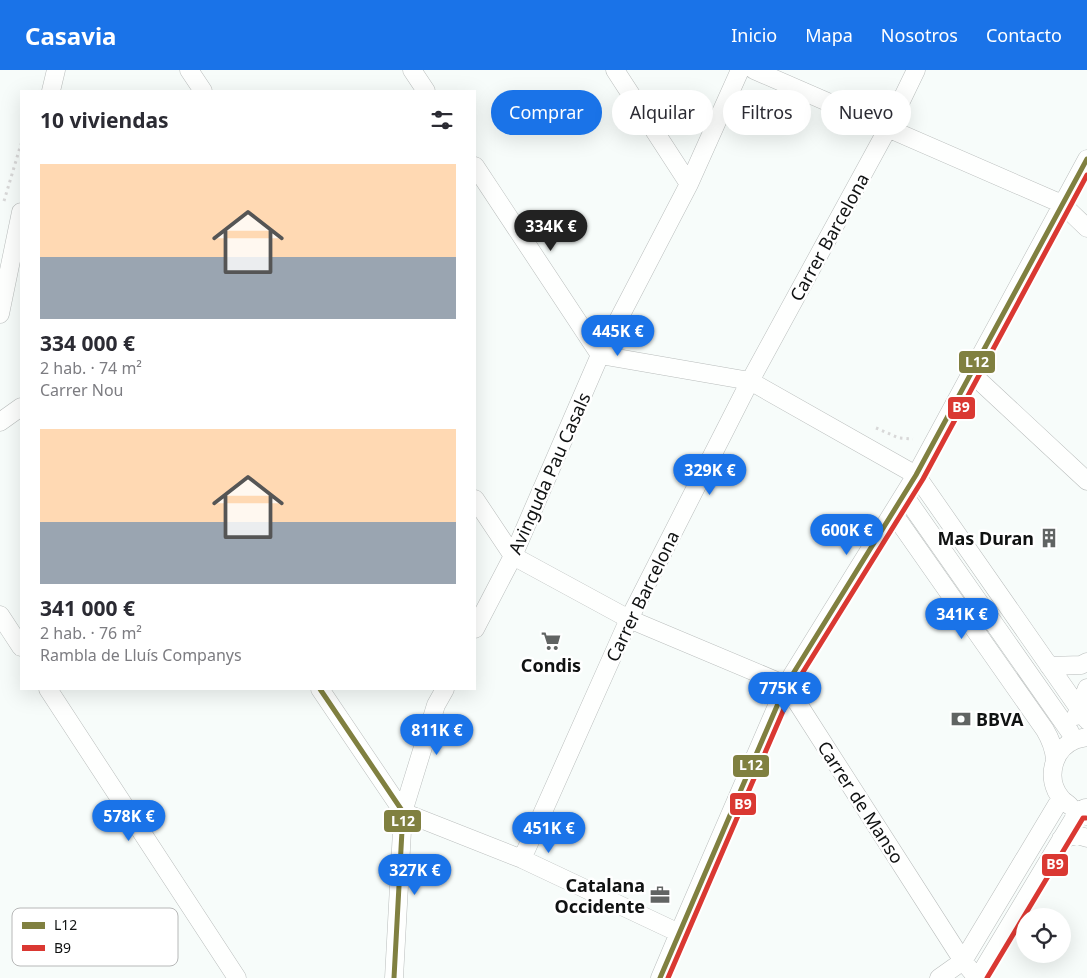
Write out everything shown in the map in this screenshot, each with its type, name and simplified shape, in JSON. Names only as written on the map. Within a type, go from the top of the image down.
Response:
[{"type":"street","points":[[51,90],[56,70]]},
{"type":"street","points":[[188,70],[201,90]]},
{"type":"street","points":[[412,70],[425,90]]},
{"type":"street","points":[[615,70],[689,184]]},
{"type":"street","name":"Carrer Barcelona","points":[[906,90],[916,70]]},
{"type":"street","points":[[742,71],[821,102]]},
{"type":"street","name":"Avinguda Pau Casals","points":[[476,628],[513,556],[600,356],[689,184],[742,71]]},
{"type":"street","name":"Carrer Barcelona","points":[[522,859],[629,619],[750,381],[884,135]]},
{"type":"street","points":[[904,135],[1062,204],[1087,228]]},
{"type":"street","points":[[660,978],[786,685],[916,475],[1087,159]]},
{"type":"street","points":[[476,168],[600,356],[750,381],[916,475],[1083,714]]},
{"type":"street","points":[[0,314],[20,224]]},
{"type":"street","points":[[971,373],[1087,481]]},
{"type":"street","points":[[0,422],[20,408]]},
{"type":"street","points":[[904,495],[1063,746]]},
{"type":"street","points":[[476,500],[513,556],[629,619],[786,685]]},
{"type":"street","points":[[893,513],[1052,740],[1054,749],[1074,740],[1087,737]]},
{"type":"street","points":[[0,615],[20,645]]},
{"type":"street","points":[[1049,666],[1081,665],[1087,662]]},
{"type":"street","name":"Carrer de Manso","points":[[786,685],[972,972]]},
{"type":"street","points":[[939,978],[972,972],[1061,840],[1085,811],[1070,805],[1061,798],[1056,790],[1052,769],[1063,746],[1083,714],[1087,688]]},
{"type":"street","points":[[49,690],[237,978]]},
{"type":"street","points":[[321,690],[403,812],[522,859],[679,933]]},
{"type":"street","points":[[394,978],[403,812],[436,705],[444,690]]},
{"type":"street","points":[[972,972],[1061,798]]},
{"type":"street","points":[[1061,840],[1078,835],[1087,838]]},
{"type":"path","points":[[3,205],[20,147]]},
{"type":"transit line","name":"L12","points":[[660,978],[786,685],[916,475],[1087,159]]},
{"type":"transit line","name":"B9","points":[[668,978],[793,688],[923,479],[1087,175]]},
{"type":"transit line","name":"L12","points":[[321,690],[403,812],[394,978]]},
{"type":"transit line","name":"B9","points":[[987,978],[1083,818],[1086,818]]},
{"type":"place","name":"Mas Duran","points":[[1049,538]]},
{"type":"place","name":"Condis","points":[[551,641]]},
{"type":"place","name":"BBVA","points":[[961,719]]},
{"type":"place","name":"Catalana Occidente","points":[[660,895]]}]
